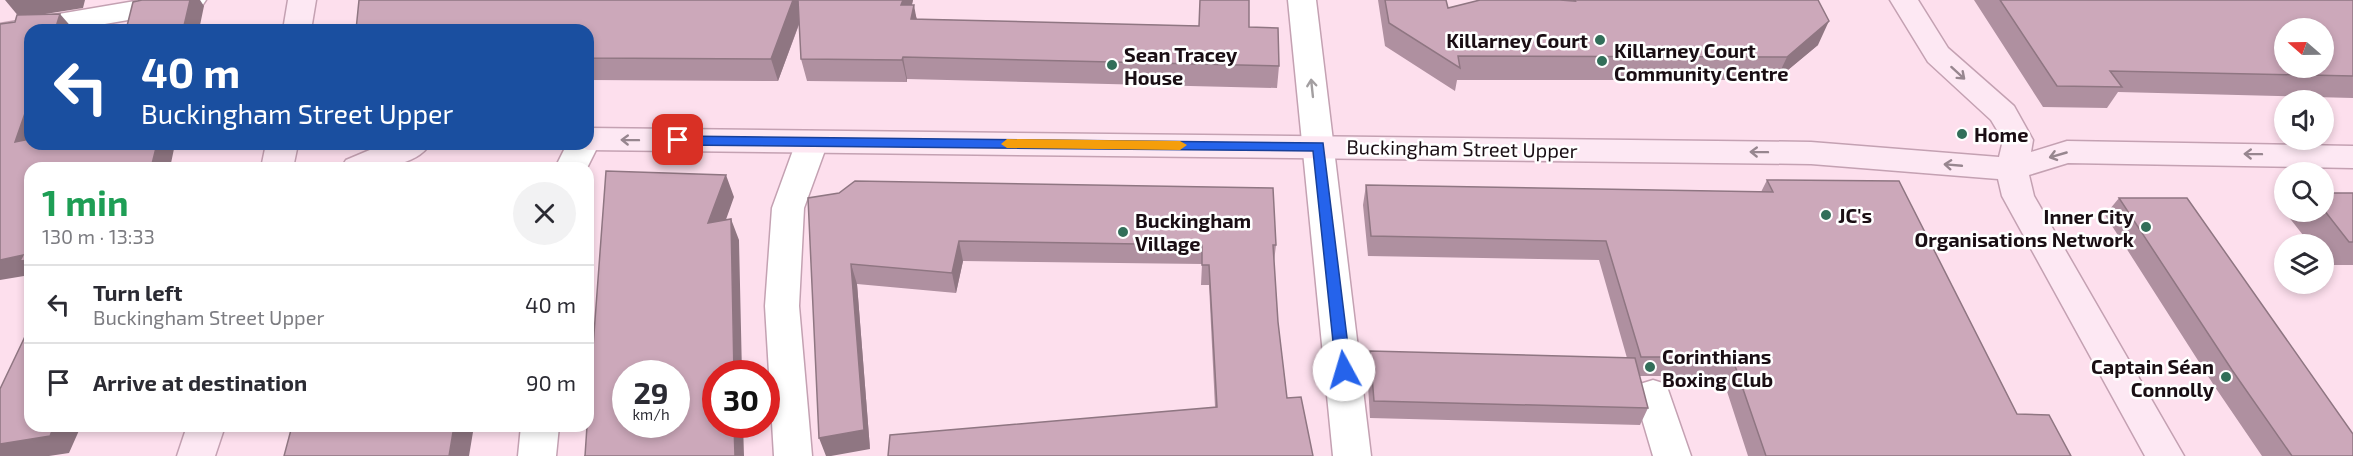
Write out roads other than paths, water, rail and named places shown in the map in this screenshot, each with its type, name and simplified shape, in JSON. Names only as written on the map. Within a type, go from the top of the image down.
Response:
[{"type":"street","points":[[52,24],[192,0]]},
{"type":"street","points":[[298,24],[302,0]]},
{"type":"street","points":[[1302,0],[1352,456]]},
{"type":"street","points":[[1904,0],[1938,55],[2003,113],[2018,140],[2012,169],[2018,196],[2165,456]]},
{"type":"street","points":[[0,33],[24,29]]},
{"type":"street","name":"Buckingham Street Upper","points":[[594,139],[1811,153],[2012,169]]},
{"type":"street","points":[[793,456],[782,306],[788,208],[812,142]]},
{"type":"street","points":[[371,162],[400,150]]},
{"type":"street","points":[[2012,169],[2067,152],[2353,156]]},
{"type":"street","points":[[1653,395],[1671,456]]},
{"type":"street","points":[[196,456],[204,432]]},
{"type":"street","points":[[537,456],[539,432]]},
{"type":"place","name":"Killarney Court","points":[[1600,40]]},
{"type":"place","name":"Killarney Court Community Centre","points":[[1602,61]]},
{"type":"place","name":"Sean Tracey House","points":[[1112,65]]},
{"type":"place","name":"Home","points":[[1962,134]]},
{"type":"place","name":"JC's","points":[[1826,215]]},
{"type":"place","name":"Inner City Organisations Network","points":[[2146,227]]},
{"type":"place","name":"Buckingham Village","points":[[1123,232]]},
{"type":"place","name":"Corinthians Boxing Club","points":[[1650,367]]},
{"type":"place","name":"Captain Séan Connolly","points":[[2226,377]]}]
